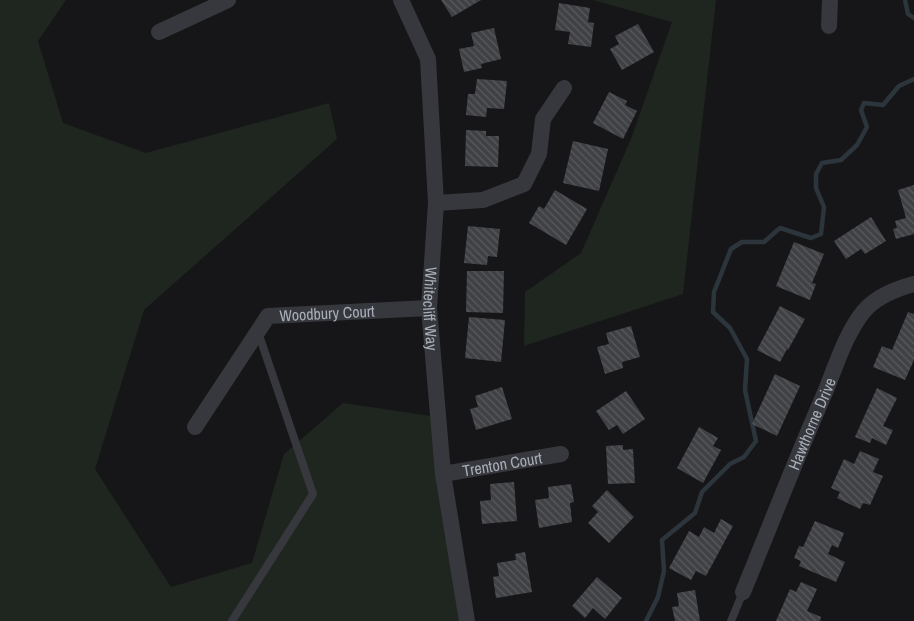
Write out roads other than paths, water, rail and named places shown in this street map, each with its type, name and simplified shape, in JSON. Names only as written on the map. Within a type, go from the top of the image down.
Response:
[{"type":"street","points":[[159,32],[228,0]]},
{"type":"street","name":"Whitecliff Way","points":[[401,0],[428,59],[436,202],[429,308],[443,474],[467,621]]},
{"type":"street","points":[[829,26],[830,0]]},
{"type":"street","points":[[436,202],[483,200],[524,184],[539,154],[543,119],[564,88]]},
{"type":"street","name":"Hawthorne Drive","points":[[743,592],[851,331],[864,311],[878,298],[902,287],[914,284]]},
{"type":"street","name":"Woodbury Court","points":[[195,427],[268,316],[429,308]]},
{"type":"street","name":"Trenton Court","points":[[443,474],[561,454]]},
{"type":"lane","points":[[232,621],[313,494],[258,332]]},
{"type":"lane","points":[[731,621],[743,592]]},
{"type":"waterway","points":[[905,0],[908,14],[914,18]]},
{"type":"waterway","points":[[646,621],[658,597],[664,571],[662,540],[695,513],[702,492],[730,464],[744,457],[756,441],[745,390],[747,359],[730,328],[713,312],[714,292],[731,249],[742,242],[764,242],[780,228],[811,238],[821,234],[824,207],[816,188],[816,174],[822,163],[841,160],[857,145],[867,127],[861,110],[864,103],[883,105],[899,86],[914,79]]}]
